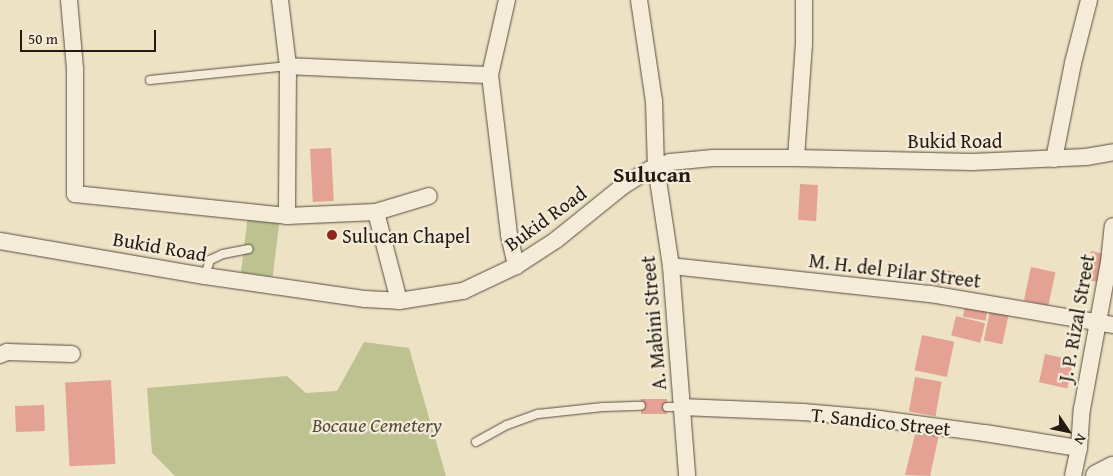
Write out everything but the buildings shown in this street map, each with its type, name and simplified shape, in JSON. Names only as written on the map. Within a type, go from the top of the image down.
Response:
[{"type":"main road","points":[[1097,476],[1113,468]]},
{"type":"street","points":[[69,0],[75,69],[75,194],[288,216],[376,212],[429,196]]},
{"type":"street","points":[[280,0],[288,66],[288,216]]},
{"type":"street","points":[[507,0],[490,76],[509,235],[516,266]]},
{"type":"street","name":"A. Mabini Street","points":[[639,0],[654,101],[656,167],[671,266],[674,407],[687,476]]},
{"type":"street","points":[[796,158],[804,44],[804,0]]},
{"type":"street","points":[[1054,159],[1073,63],[1089,0]]},
{"type":"street","points":[[288,66],[490,76]]},
{"type":"street","name":"Bukid Road","points":[[0,241],[205,276],[365,299],[399,301],[463,291],[516,266],[556,240],[622,186],[656,167],[670,162],[713,158],[796,158],[972,162],[1086,157],[1113,152]]},
{"type":"street","points":[[376,212],[399,301]]},
{"type":"street","name":"J. P. Rizal Street","points":[[1073,476],[1079,448],[1082,409],[1105,324],[1113,226]]},
{"type":"street","name":"M. H. del Pilar Street","points":[[671,266],[930,294],[1105,324]]},
{"type":"street","points":[[0,355],[7,352],[72,354]]},
{"type":"street","name":"T. Sandico Street","points":[[674,407],[803,412],[872,418],[966,430],[1079,448]]},
{"type":"lane","points":[[150,80],[288,66]]},
{"type":"lane","points":[[205,276],[210,260],[223,254],[249,249]]},
{"type":"lane","points":[[476,442],[506,425],[538,414],[579,408],[642,406]]},
{"type":"green space","points":[[248,215],[280,219],[273,276],[241,273]]},
{"type":"green space","name":"Bocaue Cemetery","points":[[364,342],[409,348],[446,476],[175,476],[152,453],[147,388],[287,376],[306,393],[337,391]]},
{"type":"place","name":"Sulucan Chapel","points":[[332,235]]},
{"type":"district","name":"Sulucan","points":[[652,175]]}]
